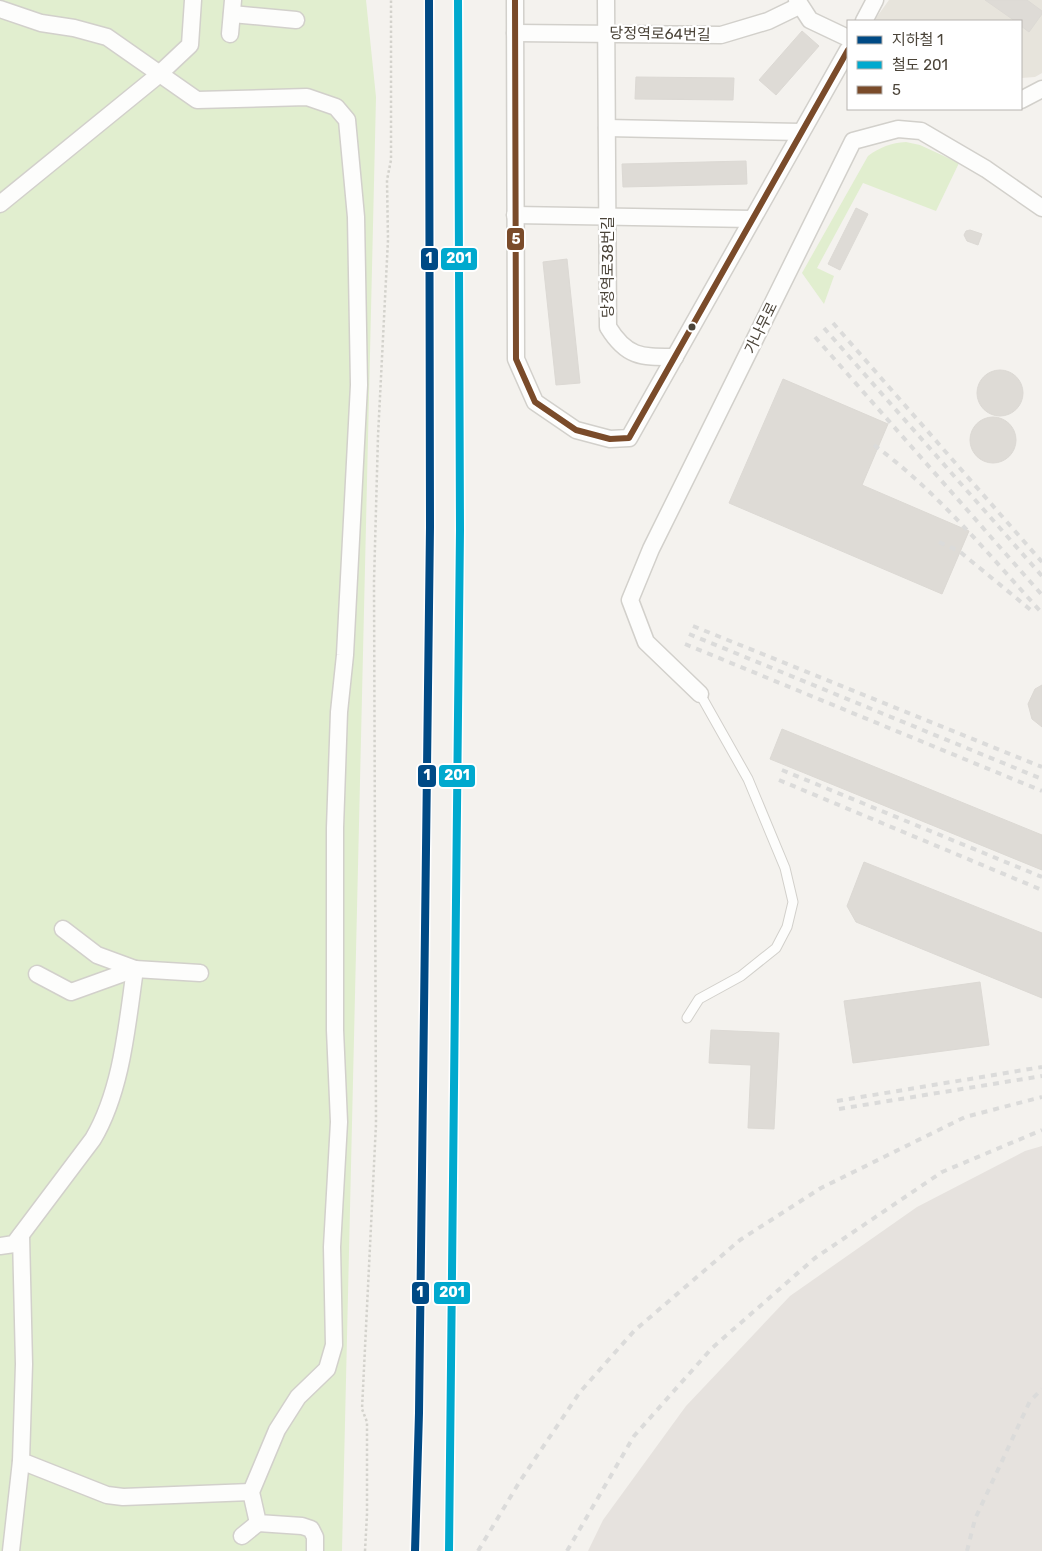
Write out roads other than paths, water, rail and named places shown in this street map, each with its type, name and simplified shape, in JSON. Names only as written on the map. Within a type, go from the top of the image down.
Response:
[{"type":"street","points":[[0,204],[159,74],[190,44],[193,0]]},
{"type":"street","points":[[515,0],[516,359],[535,402],[576,430],[610,439],[629,438],[847,52]]},
{"type":"street","name":"당정역로38번길","points":[[606,0],[608,327],[618,344],[641,356],[675,357]]},
{"type":"street","points":[[865,20],[876,0]]},
{"type":"street","name":"당정역로64번길","points":[[515,33],[720,35],[768,22],[798,3],[810,20],[847,38]]},
{"type":"street","points":[[230,34],[232,7],[296,20]]},
{"type":"street","points":[[0,9],[41,23],[74,28],[108,37],[197,100],[307,98],[336,107],[347,120],[356,216],[359,385],[345,655],[338,712],[335,828],[335,1030],[338,1122],[332,1247],[334,1346],[327,1369],[298,1397],[277,1430],[251,1492],[258,1523]]},
{"type":"street","points":[[1022,99],[1042,89]]},
{"type":"street","points":[[607,128],[801,132]]},
{"type":"street","name":"가나무로","points":[[700,694],[646,642],[630,600],[651,550],[853,141],[898,129],[921,131],[986,169],[1042,208]]},
{"type":"street","points":[[515,215],[752,220]]},
{"type":"street","points":[[63,929],[97,955],[135,969],[200,973]]},
{"type":"street","points":[[37,974],[71,992],[135,969]]},
{"type":"street","points":[[0,1246],[14,1244],[22,1235],[101,1125],[121,1059],[135,969]]},
{"type":"street","points":[[11,1551],[21,1461],[24,1364],[22,1235]]},
{"type":"street","points":[[21,1461],[108,1495],[123,1497],[251,1492]]},
{"type":"street","points":[[242,1536],[258,1523],[302,1526],[311,1529],[315,1538],[315,1551]]},
{"type":"lane","points":[[687,1018],[699,999],[741,976],[776,948],[787,927],[793,902],[785,868],[748,779],[700,694]]},
{"type":"railway","points":[[833,323],[1042,562]]},
{"type":"railway","points":[[824,328],[1042,576]]},
{"type":"railway","points":[[815,337],[1042,595]]},
{"type":"railway","points":[[874,445],[920,483],[1042,613]]},
{"type":"railway","points":[[939,542],[959,551],[1032,611]]},
{"type":"railway","points":[[693,626],[1042,767]]},
{"type":"railway","points":[[689,634],[1042,779]]},
{"type":"railway","points":[[685,644],[1042,791]]},
{"type":"railway","points":[[782,770],[1042,877]]},
{"type":"railway","points":[[779,780],[1042,890]]},
{"type":"railway","points":[[837,1101],[1042,1067]]},
{"type":"railway","points":[[839,1109],[1042,1076]]},
{"type":"railway","points":[[478,1551],[520,1481],[580,1392],[634,1331],[740,1240],[821,1188],[965,1117],[1042,1097]]},
{"type":"railway","points":[[567,1551],[634,1436],[712,1348],[815,1258],[942,1172],[1042,1130]]},
{"type":"railway","points":[[967,1551],[975,1519],[1030,1401],[1042,1389]]},
{"type":"metro line","name":"1","points":[[415,1551],[419,1413],[430,527],[429,0]]},
{"type":"rail line","name":"201","points":[[449,1551],[460,530],[458,0]]}]
